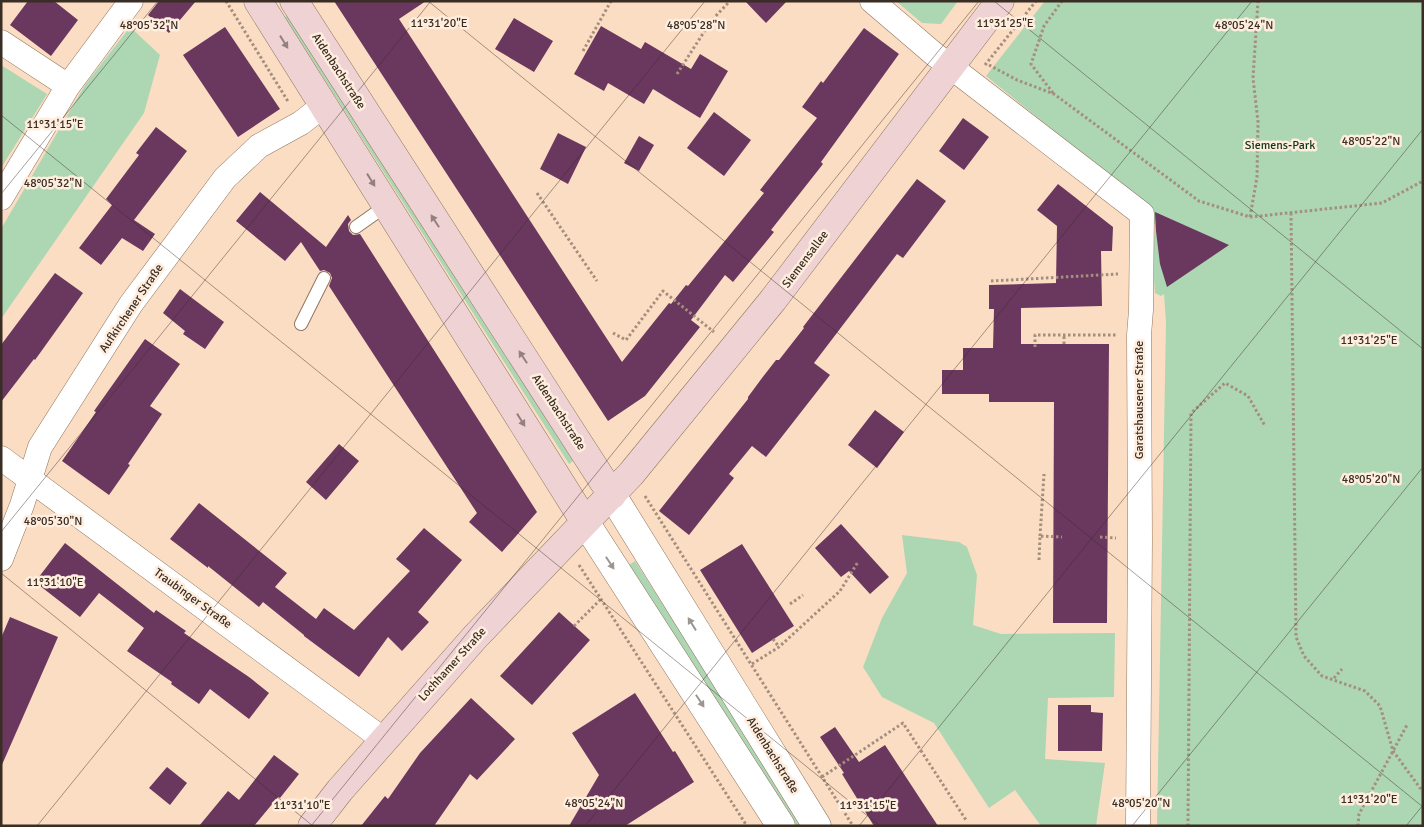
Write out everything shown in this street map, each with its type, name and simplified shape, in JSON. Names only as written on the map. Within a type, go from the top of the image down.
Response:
[{"type":"main road","name":"Aidenbachstraße","points":[[258,1],[387,205],[599,508]]},
{"type":"main road","name":"Aidenbachstraße","points":[[294,1],[599,508]]},
{"type":"main road","name":"Siemensallee","points":[[599,508],[631,474],[773,300],[1000,1]]},
{"type":"main road","name":"Lochhamer Straße","points":[[312,826],[340,790],[476,636],[599,508]]},
{"type":"street","points":[[1,198],[68,86],[131,1]]},
{"type":"street","points":[[872,1],[951,67]]},
{"type":"street","points":[[1,42],[68,86]]},
{"type":"street","name":"Garatshausener Straße","points":[[951,67],[1142,214],[1139,335],[1138,826]]},
{"type":"street","name":"Aufkirchener Straße","points":[[1,559],[31,479],[40,447],[131,304],[225,178],[259,146],[301,122],[324,104]]},
{"type":"street","name":"Traubinger Straße","points":[[1,458],[384,740]]},
{"type":"street","name":"Aidenbachstraße","points":[[599,508],[598,544],[781,826]]},
{"type":"street","name":"Aidenbachstraße","points":[[599,508],[817,826]]},
{"type":"lane","points":[[356,227],[387,205]]},
{"type":"lane","points":[[301,324],[324,278]]},
{"type":"path","points":[[583,51],[611,1]]},
{"type":"path","points":[[678,74],[711,21],[730,1]]},
{"type":"path","points":[[1054,94],[1031,64],[1044,26],[1062,1]]},
{"type":"path","points":[[1250,217],[1257,176],[1258,122],[1254,78],[1258,1]]},
{"type":"path","points":[[986,64],[1017,80],[1054,94],[1199,201],[1250,217],[1382,203],[1423,180]]},
{"type":"path","points":[[536,193],[597,281]]},
{"type":"path","points":[[1291,212],[1296,636],[1304,656],[1322,676],[1365,691],[1380,706],[1393,750],[1423,792]]},
{"type":"path","points":[[991,281],[1142,273]]},
{"type":"path","points":[[613,333],[626,340],[663,291],[718,335]]},
{"type":"path","points":[[1035,347],[1035,335],[1139,335]]},
{"type":"path","points":[[1064,335],[1064,344]]},
{"type":"path","points":[[1188,826],[1191,412],[1225,383],[1248,396],[1266,426]]},
{"type":"path","points":[[631,474],[853,826]]},
{"type":"path","points":[[1039,560],[1044,474]]},
{"type":"path","points":[[1040,536],[1062,536]]},
{"type":"path","points":[[752,664],[779,647],[840,591],[858,562]]},
{"type":"path","points":[[790,604],[803,595]]},
{"type":"path","points":[[574,626],[600,600]]},
{"type":"path","points":[[774,639],[779,647]]},
{"type":"path","points":[[1334,678],[1342,669]]},
{"type":"path","points":[[822,777],[904,723],[966,820]]},
{"type":"path","points":[[1358,826],[1359,814],[1407,725]]},
{"type":"green space","points":[[896,1],[958,1],[941,24],[922,23]]},
{"type":"green space","name":"Siemens-Park","points":[[1045,1],[1423,1],[1423,826],[1157,826],[1166,322],[1164,294],[1161,296],[1155,293],[1153,264],[1155,225],[1147,206],[986,76]]},
{"type":"green space","points":[[288,15],[573,461],[569,464],[285,17]]},
{"type":"green space","points":[[130,27],[160,55],[144,113],[1,319],[1,229],[85,85]]},
{"type":"green space","points":[[1,65],[47,94],[1,168]]},
{"type":"green space","points":[[902,535],[959,542],[967,547],[977,575],[973,625],[1001,634],[1115,633],[1114,697],[1048,698],[1045,759],[1105,763],[1096,826],[1041,826],[1015,790],[989,808],[934,723],[882,697],[863,667],[882,618],[907,573]]},
{"type":"green space","points":[[635,561],[805,826],[797,826],[629,565]]},
{"type":"building","points":[[28,1],[54,1],[78,20],[51,56],[10,25]]},
{"type":"building","points":[[159,1],[196,1],[169,33],[148,15]]},
{"type":"building","points":[[334,1],[426,1],[399,19],[622,362],[669,303],[671,304],[686,285],[688,286],[764,193],[760,190],[817,118],[802,107],[821,81],[823,83],[864,28],[899,54],[821,162],[823,164],[771,230],[774,232],[733,282],[725,275],[691,320],[700,327],[645,396],[608,421]]},
{"type":"building","points":[[745,1],[787,1],[766,23]]},
{"type":"building","points":[[514,18],[553,41],[534,72],[495,49]]},
{"type":"building","points":[[601,26],[641,49],[645,42],[691,69],[700,54],[728,71],[700,118],[653,89],[644,104],[608,83],[604,91],[574,74]]},
{"type":"building","points":[[225,27],[280,109],[238,137],[183,55]]},
{"type":"building","points":[[714,112],[751,140],[724,176],[687,148]]},
{"type":"building","points":[[963,118],[989,137],[964,170],[939,151]]},
{"type":"building","points":[[156,127],[187,151],[134,220],[155,234],[143,251],[122,238],[101,265],[79,248],[112,205],[106,199],[139,155],[136,153]]},
{"type":"building","points":[[558,133],[586,147],[568,184],[540,169]]},
{"type":"building","points":[[639,136],[654,145],[639,171],[624,163]]},
{"type":"building","points":[[917,179],[946,201],[903,258],[897,254],[814,363],[830,375],[766,457],[752,446],[729,474],[734,478],[689,535],[659,511],[748,399],[776,360],[779,360],[804,328]]},
{"type":"building","points":[[1058,184],[1113,227],[1112,251],[1101,251],[1102,306],[1021,308],[1021,344],[1109,344],[1107,623],[1053,623],[1054,402],[989,402],[989,394],[942,394],[942,370],[963,370],[963,348],[993,348],[994,309],[989,309],[989,285],[1056,283],[1057,226],[1037,210]]},
{"type":"building","points":[[260,192],[326,247],[348,215],[351,220],[348,224],[349,231],[353,235],[360,234],[537,512],[502,552],[469,522],[477,513],[329,286],[332,278],[330,273],[324,270],[320,271],[301,242],[285,261],[236,221]]},
{"type":"building","points":[[1155,212],[1229,245],[1167,287],[1160,264]]},
{"type":"building","points":[[55,273],[83,293],[35,360],[1,402],[1,345]]},
{"type":"building","points":[[180,289],[224,322],[205,349],[183,334],[185,331],[163,313]]},
{"type":"building","points":[[145,339],[180,364],[150,406],[162,414],[109,495],[62,461],[96,412],[94,411]]},
{"type":"building","points":[[875,410],[904,432],[877,468],[848,445]]},
{"type":"building","points":[[339,444],[359,461],[326,500],[306,482]]},
{"type":"building","points":[[199,503],[287,573],[275,587],[316,619],[324,608],[354,630],[410,571],[396,559],[424,528],[462,560],[418,612],[429,622],[402,651],[388,637],[359,677],[304,636],[263,602],[259,607],[208,566],[208,568],[170,539]]},
{"type":"building","points":[[841,524],[889,577],[870,594],[849,571],[841,577],[815,548]]},
{"type":"building","points":[[65,543],[154,613],[156,610],[186,631],[184,633],[249,677],[269,693],[249,719],[210,689],[199,704],[171,684],[172,682],[127,651],[144,628],[99,593],[80,617],[35,582]]},
{"type":"building","points":[[742,544],[794,626],[752,653],[700,570]]},
{"type":"building","points":[[559,612],[590,640],[532,705],[500,676]]},
{"type":"building","points":[[10,617],[58,637],[1,767],[1,638]]},
{"type":"building","points":[[635,693],[694,782],[625,826],[569,826],[599,775],[572,733]]},
{"type":"building","points":[[471,698],[515,739],[477,780],[470,774],[434,826],[361,826],[385,796],[388,799],[420,753]]},
{"type":"building","points":[[1058,705],[1091,705],[1091,712],[1103,713],[1102,751],[1058,751]]},
{"type":"building","points":[[835,727],[859,762],[885,745],[938,826],[874,826],[842,774],[844,773],[820,737]]},
{"type":"building","points":[[274,755],[299,774],[254,826],[199,826],[228,791],[239,800]]},
{"type":"building","points":[[167,767],[187,783],[170,805],[149,788]]}]
